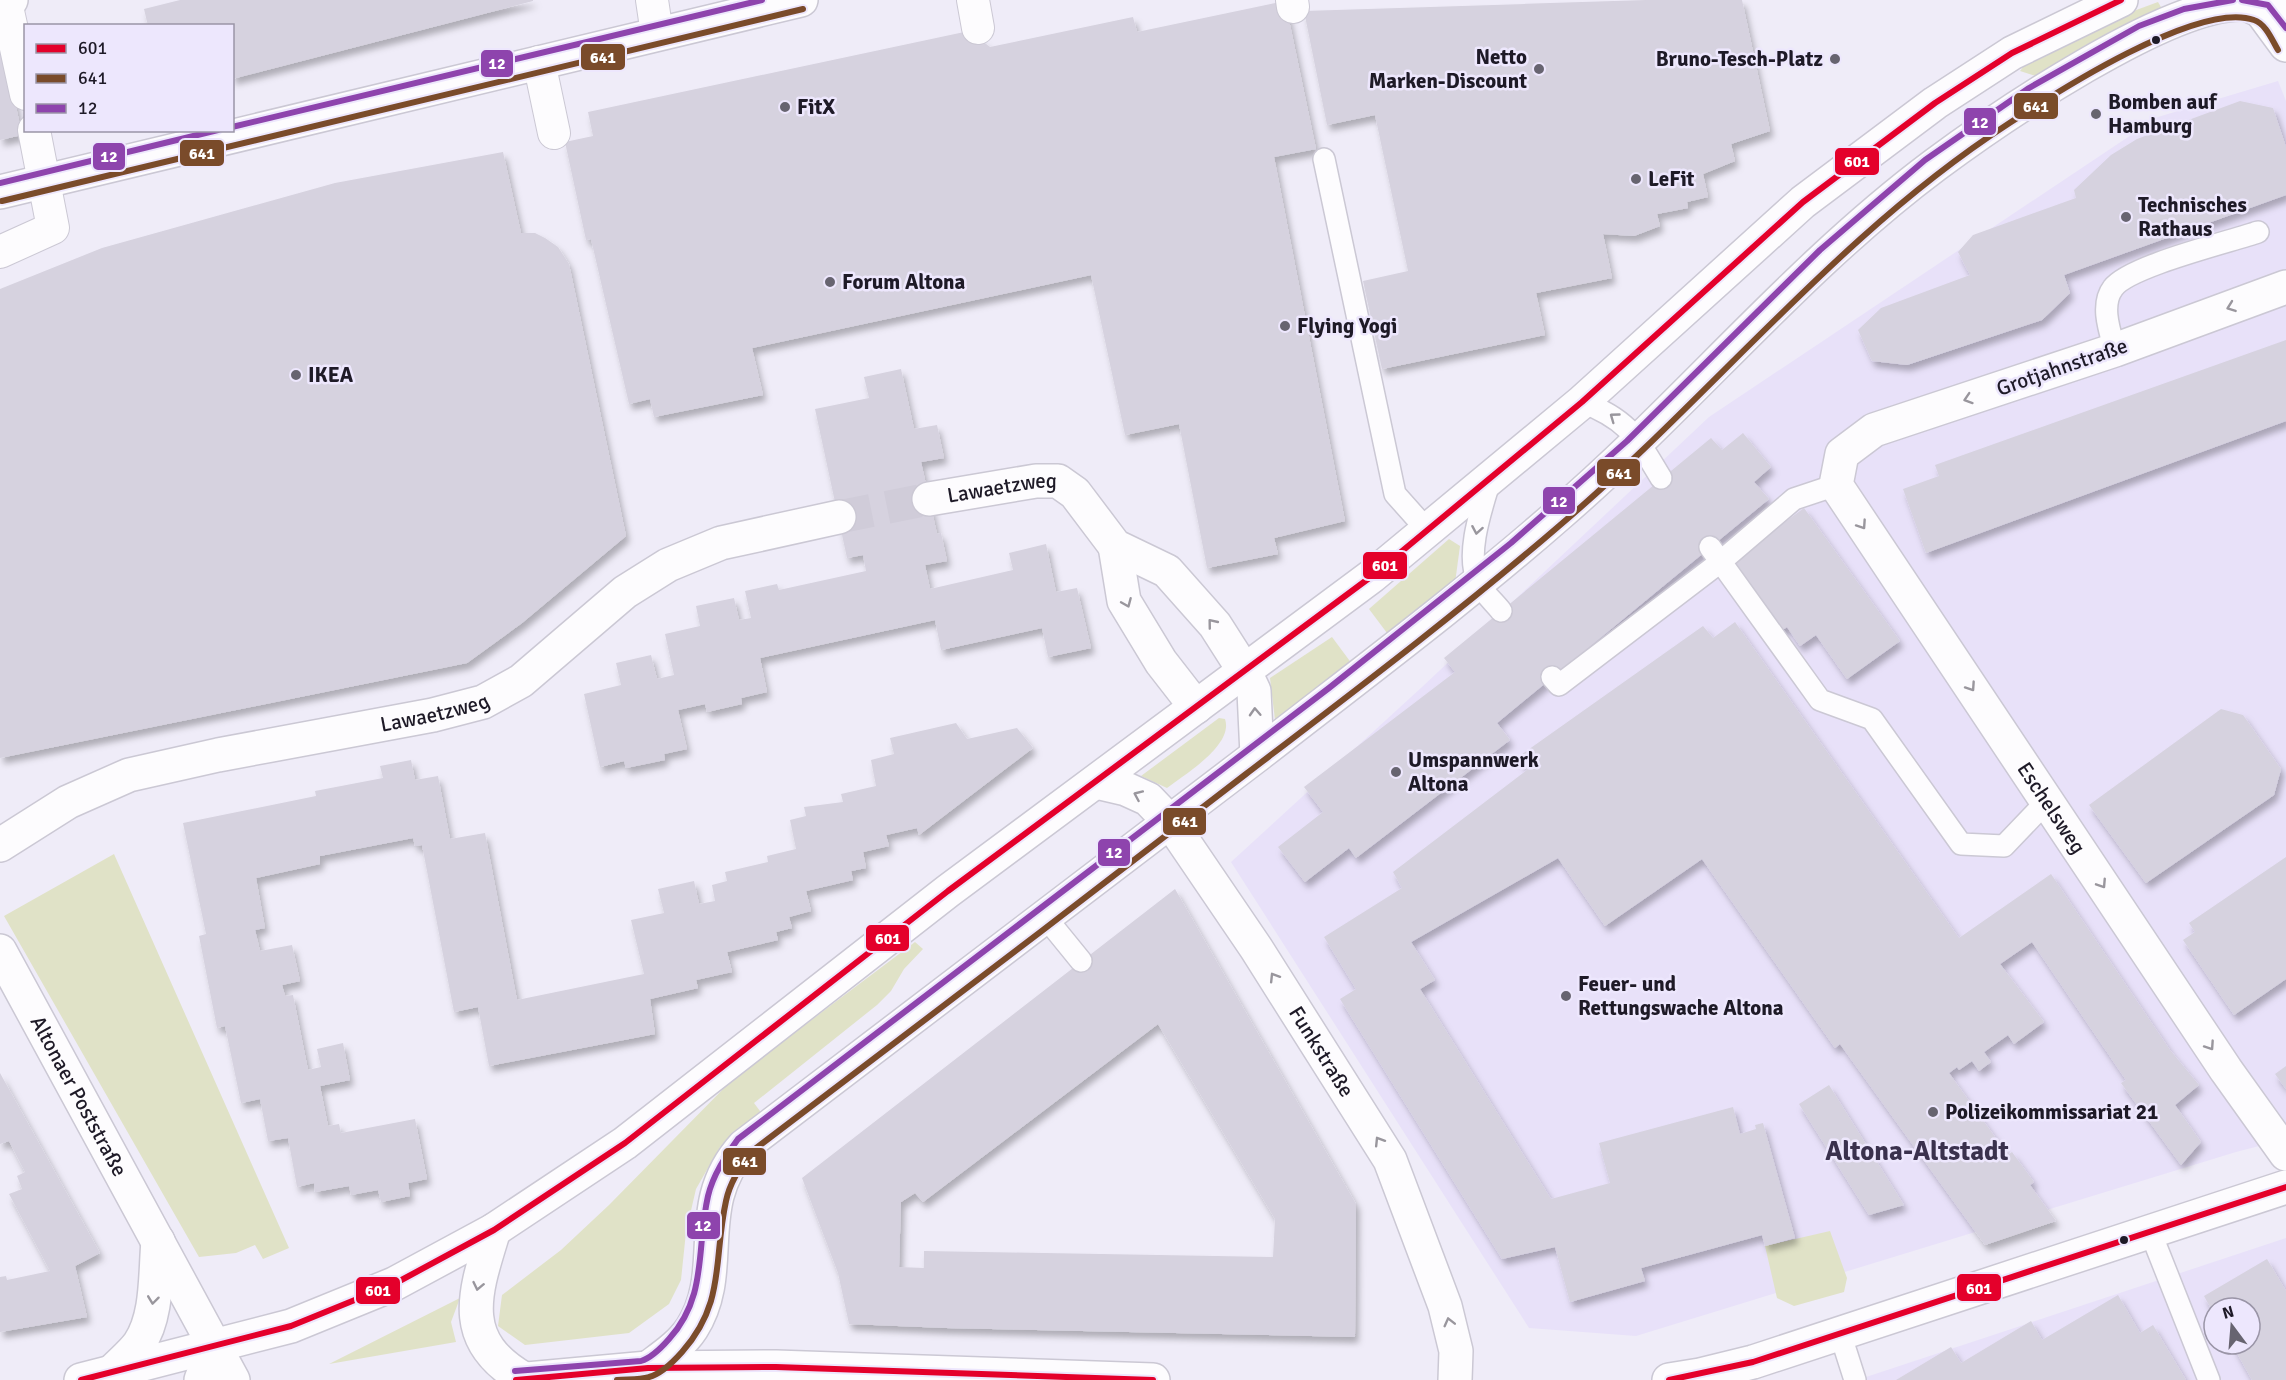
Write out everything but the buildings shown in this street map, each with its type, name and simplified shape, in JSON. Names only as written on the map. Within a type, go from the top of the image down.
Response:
[{"type":"street","points":[[652,0],[657,34]]},
{"type":"street","points":[[0,192],[46,183],[801,0]]},
{"type":"street","points":[[95,1377],[291,1326],[338,1308],[429,1267],[494,1230],[625,1143],[948,891],[1348,595],[1491,480],[1582,402],[1803,202],[1935,103],[2012,53],[2121,0]]},
{"type":"street","points":[[6,1],[24,85]]},
{"type":"street","points":[[648,1368],[686,1336],[703,1305],[709,1279],[711,1220],[723,1175],[730,1161],[744,1146],[1171,823],[1478,582],[1558,515],[1639,442],[1866,219],[1999,119],[2148,32],[2204,9],[2225,4],[2258,7],[2286,45]]},
{"type":"street","points":[[539,62],[554,133]]},
{"type":"street","points":[[0,252],[53,228],[34,132]]},
{"type":"street","name":"Grotjahnstraße","points":[[1839,470],[1874,430],[2115,350],[2286,287]]},
{"type":"street","name":"Eschelsweg","points":[[1839,470],[2047,801],[2226,1070],[2286,1154]]},
{"type":"street","name":"Lawaetzweg","points":[[929,500],[1036,481],[1058,481],[1075,493],[1115,546],[1167,572],[1215,625],[1245,672],[1254,691],[1257,755]]},
{"type":"street","name":"Lawaetzweg","points":[[0,845],[68,802],[129,776],[229,753],[433,715],[483,702],[521,681],[625,592],[668,565],[721,543],[838,517]]},
{"type":"street","name":"Lawaetzweg","points":[[1115,546],[1124,601],[1161,662],[1196,707]]},
{"type":"street","name":"Funkstraße","points":[[1096,782],[1126,789],[1148,799],[1171,823],[1256,948],[1390,1160],[1445,1306],[1456,1351],[1455,1380]]},
{"type":"street","name":"Altonaer Poststraße","points":[[0,951],[213,1347],[233,1380]]},
{"type":"street","points":[[1669,1380],[1701,1378],[1753,1362],[2286,1186]]},
{"type":"street","points":[[494,1230],[477,1285],[475,1318],[482,1339],[492,1354],[520,1379],[648,1368],[776,1367],[1018,1378],[1153,1380]]},
{"type":"street","points":[[95,1377],[138,1344],[147,1328],[153,1302],[158,1241]]},
{"type":"street","points":[[201,1380],[213,1347]]},
{"type":"lane","points":[[1324,159],[1395,494],[1428,531]]},
{"type":"lane","points":[[2115,350],[2108,323],[2107,304],[2113,288],[2133,273],[2258,232]]},
{"type":"lane","points":[[1582,402],[1609,413],[1639,442],[1661,478]]},
{"type":"lane","points":[[1556,681],[1715,555],[1839,470]]},
{"type":"lane","points":[[1491,480],[1475,542],[1474,567],[1478,582],[1501,611]]},
{"type":"lane","points":[[1715,555],[1820,700],[1872,719],[1961,844],[2004,846],[2047,801]]},
{"type":"lane","points":[[1046,918],[1081,961]]},
{"type":"lane","points":[[2150,1231],[2209,1380]]},
{"type":"lane","points":[[1840,1333],[1855,1380]]},
{"type":"shaded area","points":[[2278,81],[2286,101],[2286,1139],[2236,1152],[1636,1336],[1529,1328],[1231,862],[1422,687],[1709,417],[2158,117]]},
{"type":"shaded area","points":[[2286,1238],[2286,1380],[1857,1380]]},
{"type":"green space","points":[[2158,2],[2165,14],[2039,77],[2020,71],[2028,61],[2120,16]]},
{"type":"green space","points":[[1449,539],[1460,546],[1455,583],[1393,641],[1369,609]]},
{"type":"green space","points":[[1332,637],[1355,668],[1287,718],[1275,720],[1270,678]]},
{"type":"green space","points":[[1219,718],[1225,719],[1226,729],[1215,749],[1167,788],[1141,776]]},
{"type":"green space","points":[[114,854],[289,1248],[263,1259],[255,1245],[236,1253],[199,1257],[4,916]]},
{"type":"green space","points":[[915,942],[923,949],[904,969],[891,991],[877,1005],[754,1103],[763,1115],[720,1147],[696,1189],[686,1232],[681,1280],[669,1304],[629,1333],[525,1345],[498,1326],[502,1295],[561,1250],[609,1205],[733,1079]]},
{"type":"green space","points":[[1830,1231],[1847,1278],[1844,1292],[1794,1306],[1777,1298],[1765,1246]]},
{"type":"green space","points":[[460,1298],[451,1322],[456,1342],[329,1364]]},
{"type":"tunnel","points":[[839,517],[929,499]]},
{"type":"transit line","name":"12","points":[[234,127],[762,0]]},
{"type":"transit line","name":"601","points":[[81,1380],[291,1326],[394,1284],[494,1230],[625,1143],[948,891],[1372,576],[1582,402],[1803,202],[1935,103],[2012,53],[2121,0]]},
{"type":"transit line","name":"12","points":[[515,1371],[641,1361],[656,1352],[681,1323],[690,1306],[699,1271],[704,1215],[710,1188],[720,1166],[738,1139],[1329,688],[1511,543],[1627,441],[1820,250],[1925,160],[2029,88],[2139,26],[2184,9],[2233,0]]},
{"type":"transit line","name":"12","points":[[2242,0],[2268,5],[2286,28]]},
{"type":"transit line","name":"641","points":[[2,201],[803,9]]},
{"type":"transit line","name":"641","points":[[617,1380],[645,1378],[658,1373],[679,1356],[696,1334],[706,1316],[712,1298],[728,1194],[736,1175],[751,1152],[1061,916],[1482,590],[1616,476],[1832,265],[1946,167],[2008,124],[2092,72],[2164,36],[2199,23],[2230,17],[2254,20],[2265,29],[2278,50]]},
{"type":"transit line","name":"12","points":[[0,183],[210,132]]},
{"type":"transit line","name":"601","points":[[1669,1380],[1753,1362],[2286,1187]]},
{"type":"transit line","name":"601","points":[[516,1380],[648,1368],[776,1367],[1153,1380]]},
{"type":"place","name":"Bruno-Tesch-Platz","points":[[1835,59]]},
{"type":"place","name":"Netto Marken-Discount","points":[[1539,69]]},
{"type":"place","name":"FitX","points":[[785,107]]},
{"type":"place","name":"Bomben auf Hamburg","points":[[2096,114]]},
{"type":"place","name":"LeFit","points":[[1636,179]]},
{"type":"place","name":"Technisches Rathaus","points":[[2126,217]]},
{"type":"place","name":"Forum Altona","points":[[830,282]]},
{"type":"place","name":"Flying Yogi","points":[[1285,326]]},
{"type":"place","name":"IKEA","points":[[296,375]]},
{"type":"place","name":"Umspannwerk Altona","points":[[1396,772]]},
{"type":"place","name":"Feuer- und Rettungswache Altona","points":[[1566,996]]},
{"type":"place","name":"Polizeikommissariat 21","points":[[1933,1112]]},
{"type":"district","name":"Altona-Altstadt","points":[[1917,1151]]}]
